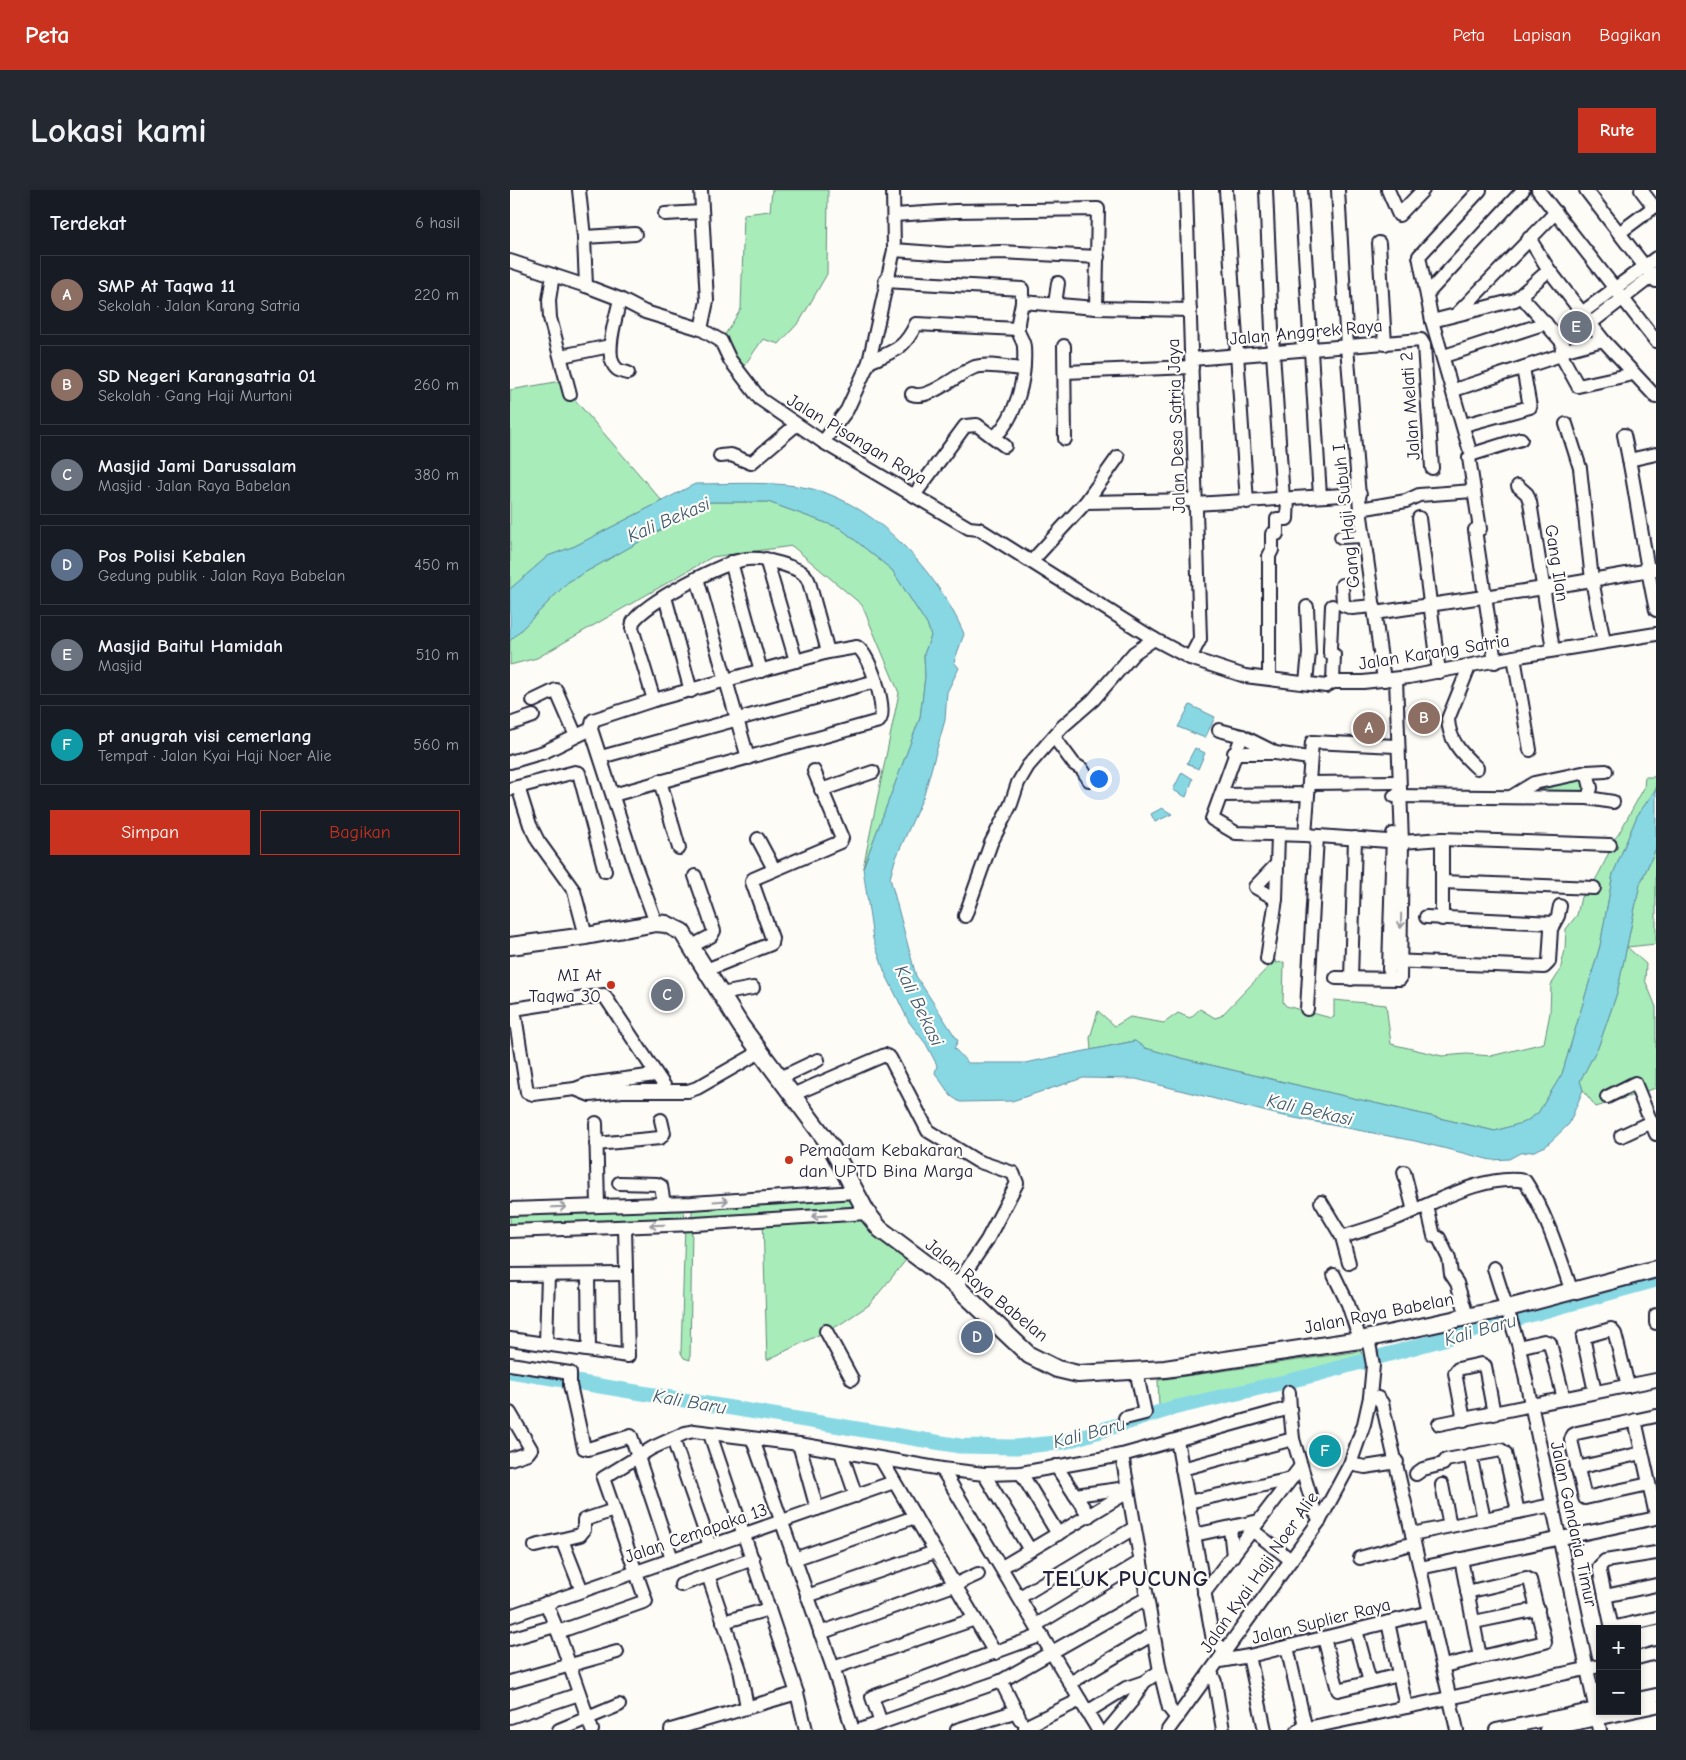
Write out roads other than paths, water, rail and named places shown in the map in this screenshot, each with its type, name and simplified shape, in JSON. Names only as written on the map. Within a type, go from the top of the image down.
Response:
[{"type":"main road","name":"Jalan Raya Babelan","points":[[510,946],[586,936],[656,923],[666,924],[682,932],[760,1052],[832,1148],[868,1213],[880,1229],[956,1286],[1029,1355],[1057,1369],[1078,1374],[1165,1369],[1366,1343],[1466,1316],[1572,1292],[1656,1269]]},
{"type":"street","points":[[579,190],[584,237],[586,286]]},
{"type":"street","points":[[701,190],[708,301],[701,329]]},
{"type":"street","points":[[823,442],[847,410],[869,362],[885,281],[894,250],[893,190]]},
{"type":"street","name":"Jalan Desa Satria Jaya","points":[[1186,190],[1200,640],[1190,658]]},
{"type":"street","points":[[1226,190],[1236,356],[1248,502]]},
{"type":"street","points":[[1266,190],[1273,353],[1288,517],[1288,519],[1277,519],[1277,534],[1272,534],[1270,556],[1269,677]]},
{"type":"street","points":[[1301,190],[1320,496]]},
{"type":"street","name":"Gang Haji Subuh I","points":[[1338,190],[1347,347],[1360,509],[1374,609],[1390,680],[1396,746],[1398,790],[1395,962]]},
{"type":"street","points":[[1388,190],[1399,214],[1423,190]]},
{"type":"street","points":[[1469,448],[1454,390],[1432,320],[1419,256],[1480,190]]},
{"type":"street","points":[[1427,294],[1523,190]]},
{"type":"street","points":[[1538,190],[1656,341]]},
{"type":"street","points":[[1586,190],[1652,274]]},
{"type":"street","points":[[1619,233],[1654,207],[1641,190]]},
{"type":"street","points":[[894,214],[955,211],[1098,209],[1096,308]]},
{"type":"street","points":[[665,214],[702,212]]},
{"type":"street","points":[[1458,314],[1556,212]]},
{"type":"street","points":[[584,237],[634,234]]},
{"type":"street","points":[[1529,238],[1549,270],[1603,340],[1656,397]]},
{"type":"street","points":[[1379,243],[1385,344]]},
{"type":"street","points":[[894,250],[948,254],[1002,252],[1098,257]]},
{"type":"street","points":[[1587,317],[1619,293],[1652,274],[1656,258]]},
{"type":"street","name":"Jalan Pisangan Raya","points":[[510,261],[586,286],[620,299],[644,312],[701,329],[721,341],[730,360],[750,389],[760,399],[796,425],[915,494],[969,528],[979,529],[1154,639],[1190,658]]},
{"type":"street","points":[[1432,320],[1515,300],[1549,270]]},
{"type":"street","points":[[553,275],[549,293],[549,309],[570,394]]},
{"type":"street","points":[[885,281],[1022,289],[1018,329],[1024,346],[1020,386],[1013,413],[1004,428],[995,437]]},
{"type":"street","points":[[1055,304],[1058,283]]},
{"type":"street","points":[[1521,296],[1563,343],[1561,355],[1578,386],[1633,374]]},
{"type":"street","points":[[620,299],[610,346],[611,360],[616,368],[628,373]]},
{"type":"street","points":[[1022,302],[1096,308],[1190,310]]},
{"type":"street","points":[[1444,356],[1546,323]]},
{"type":"street","points":[[869,362],[893,353],[910,338],[916,324],[1018,329]]},
{"type":"street","name":"Jalan Anggrek Raya","points":[[1065,372],[1192,363],[1236,356],[1419,340],[1423,342]]},
{"type":"street","points":[[1454,390],[1561,355],[1566,350],[1603,340]]},
{"type":"street","name":"Jalan Melati 2","points":[[1423,342],[1432,468]]},
{"type":"street","points":[[561,356],[610,346]]},
{"type":"street","points":[[1064,346],[1066,440]]},
{"type":"street","points":[[912,394],[925,395],[968,370],[979,366],[1022,369]]},
{"type":"street","points":[[1464,425],[1530,408],[1523,368]]},
{"type":"street","name":"Gang Ilan","points":[[1566,424],[1580,468],[1592,580],[1604,642]]},
{"type":"street","points":[[720,456],[731,455],[751,463],[796,425]]},
{"type":"street","points":[[915,494],[965,426],[978,425],[1005,446]]},
{"type":"street","points":[[1624,435],[1643,538],[1651,569],[1656,610]]},
{"type":"street","points":[[1495,662],[1475,530],[1480,529],[1473,491],[1470,455],[1520,439]]},
{"type":"street","points":[[1629,460],[1656,454]]},
{"type":"street","points":[[1032,561],[1086,502],[1118,457]]},
{"type":"street","name":"Gang Ilan","points":[[1518,486],[1527,494],[1530,502],[1553,650]]},
{"type":"street","points":[[1360,509],[1406,501],[1419,494],[1473,491]]},
{"type":"street","points":[[1086,502],[1248,502],[1360,494]]},
{"type":"street","points":[[1418,518],[1439,672]]},
{"type":"street","points":[[1341,536],[1363,536]]},
{"type":"street","points":[[1270,556],[1282,552]]},
{"type":"street","points":[[766,559],[796,661]]},
{"type":"street","points":[[654,700],[632,625],[636,618],[665,597],[697,578],[731,562],[766,559],[798,569],[806,576],[828,652]]},
{"type":"street","points":[[731,562],[761,671]]},
{"type":"street","points":[[1342,585],[1343,605],[1352,608],[1374,609],[1430,605],[1544,588],[1651,569]]},
{"type":"street","points":[[697,578],[748,758]]},
{"type":"street","points":[[665,597],[692,691]]},
{"type":"street","points":[[1332,606],[1330,653],[1334,655],[1333,682]]},
{"type":"street","points":[[1306,682],[1309,653],[1307,607]]},
{"type":"street","name":"Jalan Karang Satria","points":[[1190,658],[1245,676],[1269,677],[1326,686],[1333,682],[1390,680],[1469,667],[1553,650],[1656,634]]},
{"type":"street","points":[[965,916],[991,843],[1011,804],[1018,783],[1028,766],[1054,737],[1093,700],[1134,653],[1154,639]]},
{"type":"street","points":[[613,795],[879,721],[881,714],[876,681],[867,658],[860,648],[828,652],[654,700],[598,717],[591,723],[591,729],[601,757],[613,795],[656,923]]},
{"type":"street","points":[[1514,658],[1530,750]]},
{"type":"street","points":[[1469,667],[1448,719],[1448,724],[1456,747],[1477,768]]},
{"type":"street","points":[[601,757],[876,681]]},
{"type":"street","points":[[532,701],[556,690],[576,736]]},
{"type":"street","points":[[510,724],[533,716]]},
{"type":"street","points":[[510,762],[544,752],[591,729]]},
{"type":"street","points":[[1219,730],[1242,736],[1275,753]]},
{"type":"street","points":[[1242,736],[1234,753],[1222,795],[1212,819],[1236,834],[1355,838],[1397,842],[1442,839],[1610,845]]},
{"type":"street","points":[[1054,737],[1074,764],[1082,768],[1089,780]]},
{"type":"street","points":[[1307,1009],[1311,836],[1309,758],[1312,742],[1396,746]]},
{"type":"street","points":[[1234,753],[1275,753],[1309,758]]},
{"type":"street","points":[[706,970],[771,944],[772,938],[752,882],[753,879],[841,841],[840,831],[814,771]]},
{"type":"street","points":[[1511,797],[1534,783],[1587,772],[1606,771]]},
{"type":"street","points":[[586,936],[574,891],[538,841],[514,788],[575,772],[579,774],[605,871]]},
{"type":"street","points":[[821,790],[873,772]]},
{"type":"street","points":[[1587,772],[1591,788],[1588,798]]},
{"type":"street","points":[[660,781],[679,848]]},
{"type":"street","points":[[1222,795],[1309,788],[1398,790],[1511,797],[1588,798],[1612,802]]},
{"type":"street","points":[[1267,959],[1276,898],[1278,835]]},
{"type":"street","points":[[1351,979],[1355,838]]},
{"type":"street","points":[[758,839],[774,869]]},
{"type":"street","points":[[1442,839],[1442,919]]},
{"type":"street","points":[[1276,898],[1255,887],[1277,864]]},
{"type":"street","points":[[692,946],[711,936],[714,931],[695,876]]},
{"type":"street","points":[[1442,882],[1594,888]]},
{"type":"street","points":[[1336,978],[1399,981],[1395,962],[1544,966],[1549,962],[1553,923],[1558,916],[1560,906]]},
{"type":"street","points":[[1426,917],[1553,923]]},
{"type":"street","points":[[721,994],[754,988]]},
{"type":"street","points":[[655,1074],[590,1095],[575,1089],[533,1094],[528,1092],[514,1010],[604,996],[667,1090]]},
{"type":"street","points":[[621,1085],[688,1091],[697,1088],[760,1052]]},
{"type":"street","points":[[792,1095],[848,1063],[885,1054],[890,1058],[928,1131],[977,1161],[1013,1173],[1017,1183],[992,1232],[956,1286]]},
{"type":"street","points":[[780,1078],[818,1060]]},
{"type":"street","points":[[1607,1097],[1635,1083],[1653,1123],[1621,1136]]},
{"type":"street","points":[[596,1144],[660,1138],[664,1133],[660,1120]]},
{"type":"street","points":[[596,1124],[598,1206]]},
{"type":"street","points":[[1404,1172],[1414,1211]]},
{"type":"street","points":[[1342,1237],[1470,1188],[1513,1178],[1525,1181],[1534,1194],[1547,1223],[1572,1292]]},
{"type":"street","points":[[619,1183],[657,1184],[661,1186],[664,1204]]},
{"type":"street","points":[[510,1209],[664,1204],[856,1192]]},
{"type":"street","points":[[1321,1202],[1342,1237],[1349,1263]]},
{"type":"street","points":[[1427,1206],[1434,1236],[1439,1238],[1449,1259],[1451,1274],[1458,1283],[1466,1316]]},
{"type":"street","points":[[510,1231],[625,1227],[868,1213]]},
{"type":"street","points":[[510,1339],[629,1355],[625,1227]]},
{"type":"street","name":"Jalan Gandaria Timur","points":[[1494,1268],[1519,1348],[1598,1716]]},
{"type":"street","points":[[510,1275],[626,1274]]},
{"type":"street","points":[[588,1275],[589,1350]]},
{"type":"street","name":"Jalan Kyai Haji Noer Alie","points":[[1168,1730],[1320,1520],[1350,1464],[1364,1424],[1370,1397],[1373,1365],[1366,1343],[1334,1275]]},
{"type":"street","points":[[546,1344],[548,1276]]},
{"type":"street","points":[[1656,1315],[1656,1323]]},
{"type":"street","points":[[1595,1392],[1583,1337],[1611,1329],[1615,1334],[1628,1386]]},
{"type":"street","points":[[826,1331],[852,1379]]},
{"type":"street","points":[[1519,1348],[1544,1341],[1550,1342],[1564,1399]]},
{"type":"street","points":[[510,1364],[570,1372],[582,1446],[588,1448],[629,1436],[640,1457],[672,1559]]},
{"type":"street","points":[[1464,1420],[1455,1372],[1458,1368],[1481,1364],[1485,1366],[1494,1414]]},
{"type":"street","points":[[1125,1418],[1145,1412],[1136,1370]]},
{"type":"street","points":[[1440,1424],[1656,1380]]},
{"type":"street","points":[[1289,1392],[1293,1439],[1315,1512],[1320,1520]]},
{"type":"street","points":[[1370,1397],[1378,1398],[1382,1403],[1457,1730]]},
{"type":"street","points":[[510,1639],[557,1629],[646,1601],[603,1478],[652,1448],[689,1432],[799,1444],[942,1469],[984,1474],[1021,1473],[1122,1455],[1290,1408]]},
{"type":"street","points":[[510,1459],[528,1452],[531,1448],[511,1416]]},
{"type":"street","points":[[1649,1484],[1587,1499],[1583,1496],[1571,1440],[1573,1435],[1656,1416]]},
{"type":"street","points":[[1420,1568],[1559,1539],[1656,1516],[1634,1420]]},
{"type":"street","points":[[710,1434],[797,1693],[806,1730]]},
{"type":"street","points":[[673,1439],[710,1546]]},
{"type":"street","points":[[1182,1470],[1293,1439]]},
{"type":"street","points":[[753,1440],[780,1522],[833,1668],[852,1730]]},
{"type":"street","points":[[1176,1440],[1213,1640],[1223,1656]]},
{"type":"street","points":[[799,1444],[818,1509]]},
{"type":"street","points":[[1416,1474],[1443,1464],[1446,1460],[1499,1450],[1505,1453],[1518,1512]]},
{"type":"street","points":[[841,1452],[856,1496]]},
{"type":"street","points":[[1578,1468],[1642,1453]]},
{"type":"street","points":[[1122,1455],[1160,1671],[1169,1708],[1177,1718]]},
{"type":"street","points":[[1470,1455],[1484,1519]]},
{"type":"street","points":[[881,1459],[995,1653]]},
{"type":"street","points":[[1350,1464],[1365,1467],[1397,1462]]},
{"type":"street","points":[[1056,1466],[1088,1516]]},
{"type":"street","points":[[1204,1593],[1301,1466]]},
{"type":"street","points":[[942,1469],[1098,1730]]},
{"type":"street","points":[[1021,1473],[1058,1534]]},
{"type":"street","points":[[984,1474],[1030,1550]]},
{"type":"street","points":[[1188,1502],[1291,1479]]},
{"type":"street","name":"Jalan Cemapaka 13","points":[[510,1616],[894,1482]]},
{"type":"street","points":[[1442,1485],[1450,1526]]},
{"type":"street","points":[[1075,1495],[1128,1490]]},
{"type":"street","points":[[1002,1567],[1128,1490]]},
{"type":"street","points":[[1360,1558],[1450,1526],[1552,1505]]},
{"type":"street","points":[[535,1546],[580,1535],[584,1530],[583,1522],[586,1519],[614,1510]]},
{"type":"street","points":[[794,1559],[915,1518]]},
{"type":"street","points":[[1194,1535],[1230,1528],[1255,1526],[1291,1560]]},
{"type":"street","points":[[1020,1597],[1134,1528]]},
{"type":"street","points":[[1230,1528],[1233,1556]]},
{"type":"street","points":[[562,1540],[582,1591]]},
{"type":"street","points":[[807,1596],[935,1552]]},
{"type":"street","points":[[1656,1553],[1605,1561],[1600,1564],[1605,1596],[1613,1626],[1656,1618]]},
{"type":"street","points":[[681,1586],[753,1559]]},
{"type":"street","points":[[1460,1559],[1480,1657]]},
{"type":"street","points":[[888,1724],[872,1697],[995,1653],[1039,1630],[1140,1562]]},
{"type":"street","points":[[820,1633],[954,1585],[978,1574]]},
{"type":"street","points":[[708,1575],[740,1670],[747,1707]]},
{"type":"street","points":[[1443,1666],[1543,1644],[1545,1639],[1531,1582],[1526,1578],[1467,1592]]},
{"type":"street","points":[[1605,1596],[1656,1585]]},
{"type":"street","points":[[860,1730],[888,1724],[1001,1681],[1053,1654],[1146,1598]]},
{"type":"street","points":[[546,1603],[557,1629],[589,1724]]},
{"type":"street","points":[[723,1622],[769,1609]]},
{"type":"street","points":[[1474,1622],[1538,1609]]},
{"type":"street","name":"Jalan Suplier Raya","points":[[1223,1656],[1249,1656],[1430,1612]]},
{"type":"street","points":[[833,1668],[975,1620]]},
{"type":"street","points":[[1388,1622],[1406,1707]]},
{"type":"street","points":[[1356,1630],[1370,1682]]},
{"type":"street","points":[[1070,1682],[1154,1634]]},
{"type":"street","points":[[1324,1638],[1338,1690],[1400,1675]]},
{"type":"street","points":[[1288,1647],[1303,1729],[1596,1667]]},
{"type":"street","points":[[510,1682],[617,1652]]},
{"type":"street","points":[[1641,1657],[1656,1653]]},
{"type":"street","points":[[1249,1656],[1265,1730]]},
{"type":"street","points":[[1087,1712],[1126,1688],[1144,1682],[1160,1671]]},
{"type":"street","points":[[1211,1672],[1215,1682],[1223,1730]]},
{"type":"street","points":[[1001,1681],[1025,1728],[1080,1700]]},
{"type":"street","points":[[1108,1730],[1132,1701],[1144,1682]]},
{"type":"street","points":[[671,1730],[797,1693]]},
{"type":"street","points":[[510,1717],[579,1694]]},
{"type":"street","points":[[1641,1698],[1656,1695]]},
{"type":"street","points":[[559,1730],[589,1724],[619,1705]]},
{"type":"street","points":[[1641,1709],[1656,1706]]},
{"type":"street","points":[[957,1730],[1017,1711]]},
{"type":"street","points":[[1496,1730],[1598,1716]]},
{"type":"street","points":[[1546,1730],[1598,1716]]},
{"type":"water","name":"Kali Bekasi","points":[[695,484],[782,484],[808,488],[833,496],[857,508],[902,544],[921,565],[953,611],[964,634],[954,662],[959,668],[947,692],[945,720],[924,795],[895,860],[890,878],[916,976],[958,1041],[954,1048],[968,1063],[1025,1063],[1135,1041],[1145,1048],[1189,1060],[1495,1131],[1525,1122],[1538,1113],[1562,1074],[1600,946],[1613,874],[1637,816],[1656,789],[1656,848],[1640,884],[1617,993],[1599,1045],[1580,1081],[1583,1090],[1569,1124],[1546,1146],[1534,1151],[1520,1153],[1509,1159],[1491,1160],[1415,1141],[1279,1115],[1136,1079],[1083,1078],[1012,1101],[960,1102],[951,1096],[935,1073],[937,1065],[926,1044],[909,1022],[885,973],[873,939],[863,868],[920,718],[925,677],[924,654],[931,636],[928,626],[892,570],[840,528],[768,502],[710,502],[568,582],[510,641],[510,589],[548,556],[575,546]]},
{"type":"water","points":[[1190,705],[1215,717],[1205,738],[1178,727]]},
{"type":"water","points":[[1195,748],[1205,753],[1198,769],[1187,763]]},
{"type":"water","points":[[1182,772],[1193,779],[1186,797],[1173,790]]},
{"type":"water","points":[[1162,808],[1172,814],[1155,822],[1151,814]]},
{"type":"waterway","name":"Kali Baru","points":[[510,1371],[960,1446],[1016,1447],[1064,1442],[1173,1408],[1314,1375],[1656,1280]]},
{"type":"place","name":"Masjid Baitul Hamidah","points":[[1576,327]]},
{"type":"place","name":"SD Negeri Karangsatria 01","points":[[1424,718]]},
{"type":"place","name":"SMP At Taqwa 11","points":[[1369,728]]},
{"type":"place","name":"MI At Taqwa 30","points":[[611,985]]},
{"type":"place","name":"Masjid Jami Darussalam","points":[[667,995]]},
{"type":"place","name":"Pemadam Kebakaran dan UPTD Bina Marga","points":[[789,1160]]},
{"type":"place","name":"Pos Polisi Kebalen","points":[[977,1337]]},
{"type":"place","name":"pt anugrah visi cemerlang","points":[[1325,1451]]},
{"type":"district","name":"TELUK PUCUNG","points":[[1126,1578]]}]
